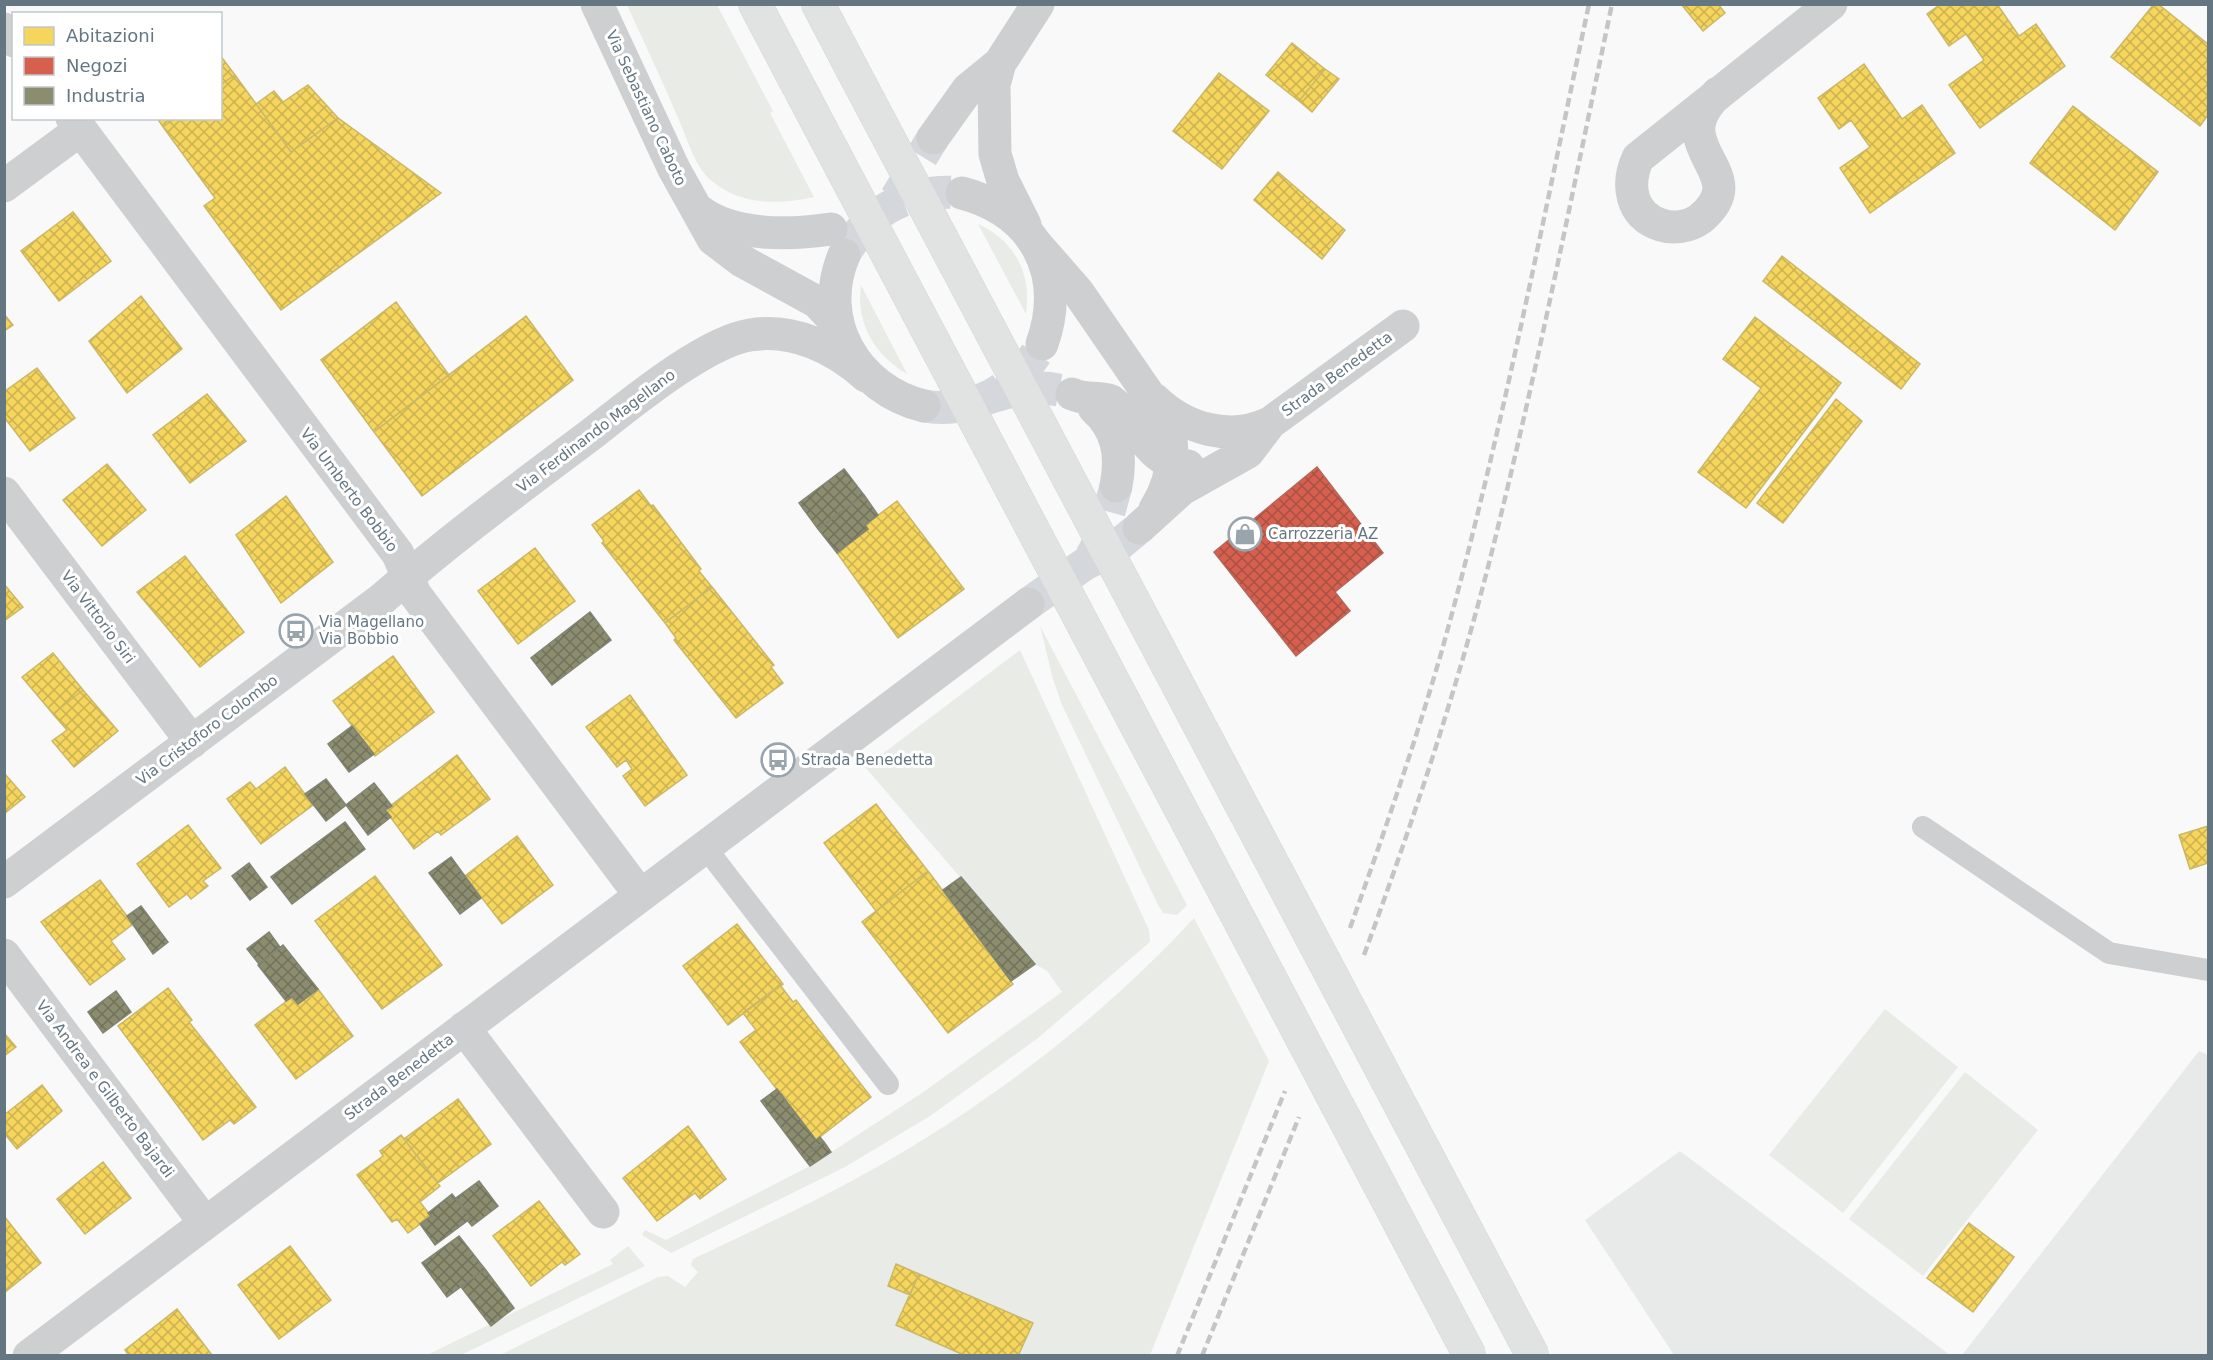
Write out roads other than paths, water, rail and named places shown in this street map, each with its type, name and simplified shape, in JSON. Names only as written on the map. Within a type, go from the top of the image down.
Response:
[{"type":"highway","points":[[755,4],[1470,1356]]},
{"type":"highway","points":[[818,4],[1533,1356]]},
{"type":"street","name":"Via Sebastiano Caboto","points":[[597,4],[674,170],[719,246],[747,265],[817,302],[831,317],[842,336]]},
{"type":"street","points":[[1038,4],[1000,63],[994,85],[995,154],[1004,181],[1036,244],[1049,276],[1051,293],[1048,327],[1042,344]]},
{"type":"street","points":[[1718,93],[1831,4]]},
{"type":"street","points":[[933,138],[968,88],[1000,63]]},
{"type":"street","points":[[4,186],[76,124]]},
{"type":"street","name":"Via Umberto Bobbio","points":[[76,124],[398,554],[415,594],[640,895]]},
{"type":"street","points":[[962,193],[997,206],[1025,229],[1036,244]]},
{"type":"street","name":"Via Ferdinando Magellano","points":[[698,210],[721,222],[768,233],[838,242],[835,312],[845,347],[866,376]]},
{"type":"street","name":"Strada Benedetta","points":[[1036,244],[1078,292],[1149,392],[1169,430],[1172,463],[1164,493],[1143,524],[1182,489],[1248,452],[1270,423]]},
{"type":"street","name":"Strada Benedetta","points":[[1149,392],[1173,415],[1201,428],[1234,432],[1255,429],[1270,423],[1403,326]]},
{"type":"street","name":"Via Ferdinando Magellano","points":[[407,576],[424,560],[665,378],[738,338],[760,334],[781,334],[823,347],[846,359],[895,396],[924,406]]},
{"type":"street","points":[[1116,486],[1119,454],[1114,434],[1102,416],[1070,393],[1089,400],[1105,398],[1111,401],[1150,449],[1172,463],[1202,467],[1235,461]]},
{"type":"street","name":"Via Vittorio Siri","points":[[4,493],[192,742]]},
{"type":"street","name":"Via Cristoforo Colombo","points":[[4,882],[382,599],[407,576]]},
{"type":"street","name":"Strada Benedetta","points":[[29,1356],[1028,603]]},
{"type":"street","name":"Via Andrea e Gilberto Bajardi","points":[[4,955],[205,1223]]},
{"type":"street","points":[[464,1028],[603,1212]]},
{"type":"lane","points":[[1923,827],[2109,953],[2208,970]]},
{"type":"lane","points":[[705,847],[888,1084]]},
{"type":"tunnel","points":[[896,198],[933,138]]},
{"type":"tunnel","points":[[844,255],[866,225],[893,205],[925,194],[962,193]]},
{"type":"tunnel","points":[[924,406],[961,406],[993,394],[1008,385],[1021,373],[1042,344]]},
{"type":"tunnel","points":[[979,401],[1012,391],[1033,388],[1067,392]]},
{"type":"tunnel","points":[[1091,557],[1102,537],[1116,486]]},
{"type":"tunnel","points":[[1028,604],[1085,564],[1111,551],[1139,528]]},
{"type":"railway","points":[[1350,928],[1421,720],[1463,570],[1520,328],[1589,4]]},
{"type":"railway","points":[[1364,955],[1436,745],[1483,585],[1543,334],[1612,4]]},
{"type":"railway","points":[[1177,1356],[1285,1091]]},
{"type":"railway","points":[[1202,1356],[1299,1117]]},
{"type":"place","name":"Carrozzeria AZ","points":[[1245,534]]},
{"type":"place","name":"Via Magellano Via Bobbio","points":[[296,631]]},
{"type":"place","name":"Strada Benedetta","points":[[778,760]]}]
